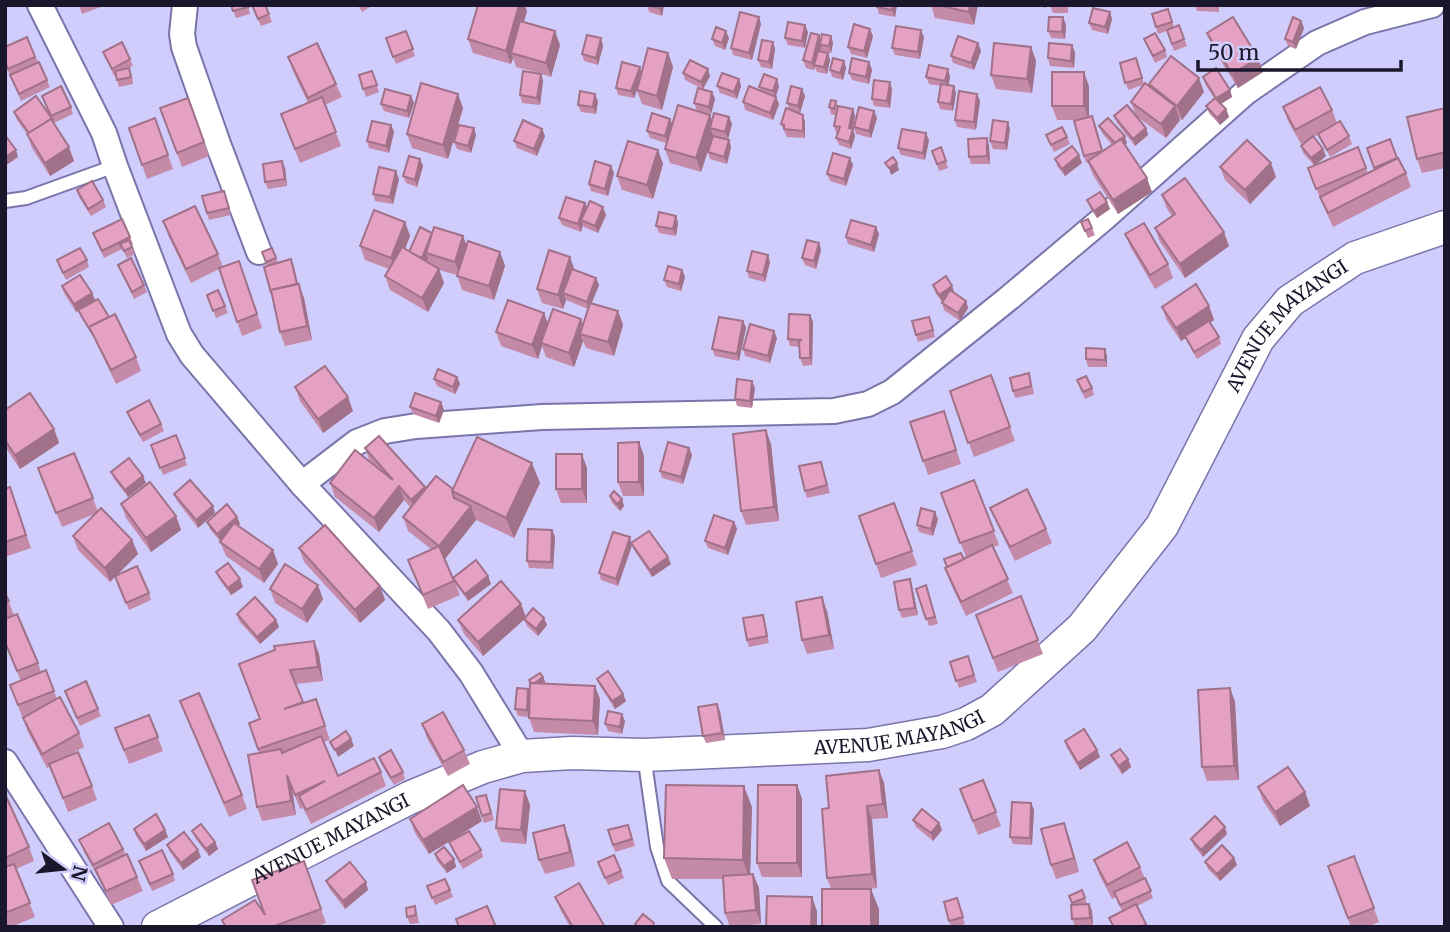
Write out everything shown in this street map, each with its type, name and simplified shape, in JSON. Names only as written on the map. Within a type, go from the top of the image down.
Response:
[{"type":"street","points":[[40,5],[104,133],[179,334],[192,355],[302,484],[439,631],[471,673],[522,756]]},
{"type":"street","points":[[185,5],[182,34],[184,47],[259,252]]},
{"type":"street","points":[[302,484],[357,442],[384,431],[416,426],[542,417],[834,411],[868,404],[892,392],[1009,298],[1246,92],[1317,43],[1365,22],[1432,5]]},
{"type":"street","name":"AVENUE MAYANGI","points":[[158,927],[409,798],[483,766],[522,756],[572,752],[644,755],[868,745],[942,732],[966,724],[992,710],[1082,628],[1162,526],[1258,339],[1290,301],[1355,258],[1445,227]]},
{"type":"street","points":[[5,762],[111,927]]},
{"type":"lane","points":[[5,201],[26,198],[115,166]]},
{"type":"lane","points":[[644,755],[657,848],[668,881],[716,927]]},
{"type":"building","points":[[231,5],[247,5],[248,7],[233,11]]},
{"type":"building","points":[[252,5],[265,5],[269,14],[258,19]]},
{"type":"building","points":[[478,5],[519,5],[506,51],[468,39]]},
{"type":"building","points":[[877,5],[893,5],[892,10]]},
{"type":"building","points":[[937,5],[970,5],[969,12]]},
{"type":"building","points":[[1093,8],[1110,12],[1105,27],[1089,23]]},
{"type":"building","points":[[1168,9],[1172,22],[1156,27],[1152,14]]},
{"type":"building","points":[[740,12],[759,17],[749,53],[731,48]]},
{"type":"building","points":[[1049,17],[1063,17],[1062,32],[1048,31]]},
{"type":"building","points":[[1233,17],[1258,58],[1232,74],[1207,33]]},
{"type":"building","points":[[1293,17],[1301,21],[1293,42],[1285,39]]},
{"type":"building","points":[[520,21],[555,31],[546,63],[511,53]]},
{"type":"building","points":[[788,22],[805,25],[802,41],[785,38]]},
{"type":"building","points":[[854,24],[870,29],[864,51],[848,47]]},
{"type":"building","points":[[1179,25],[1184,39],[1172,44],[1167,30]]},
{"type":"building","points":[[896,26],[921,30],[918,52],[892,48]]},
{"type":"building","points":[[716,27],[726,31],[722,43],[712,39]]},
{"type":"building","points":[[406,31],[413,49],[393,57],[386,38]]},
{"type":"building","points":[[811,33],[819,35],[812,63],[803,60]]},
{"type":"building","points":[[1155,33],[1165,50],[1153,56],[1144,39]]},
{"type":"building","points":[[822,34],[831,36],[829,46],[820,45]]},
{"type":"building","points":[[587,35],[601,38],[596,58],[582,54]]},
{"type":"building","points":[[958,36],[978,43],[971,63],[951,56]]},
{"type":"building","points":[[27,37],[35,57],[8,69],[5,47]]},
{"type":"building","points":[[762,40],[773,42],[769,62],[758,60]]},
{"type":"building","points":[[122,42],[130,59],[112,69],[103,52]]},
{"type":"building","points":[[317,43],[336,84],[308,98],[288,57]]},
{"type":"building","points":[[994,43],[1031,47],[1027,79],[991,75]]},
{"type":"building","points":[[1049,43],[1072,45],[1071,61],[1048,58]]},
{"type":"building","points":[[648,48],[668,53],[657,96],[637,90]]},
{"type":"building","points":[[818,51],[828,53],[824,67],[814,65]]},
{"type":"building","points":[[1171,56],[1199,78],[1177,106],[1149,84]]},
{"type":"building","points":[[833,58],[844,61],[840,73],[830,70]]},
{"type":"building","points":[[852,58],[869,62],[866,77],[849,73]]},
{"type":"building","points":[[1136,58],[1142,78],[1125,83],[1120,63]]},
{"type":"building","points":[[690,60],[708,69],[701,82],[683,73]]},
{"type":"building","points":[[39,62],[47,80],[19,94],[10,75]]},
{"type":"building","points":[[622,62],[640,67],[631,91],[616,88]]},
{"type":"building","points":[[929,65],[948,69],[945,81],[926,77]]},
{"type":"building","points":[[129,68],[131,77],[117,80],[115,71]]},
{"type":"building","points":[[1216,68],[1230,90],[1216,98],[1203,77]]},
{"type":"building","points":[[372,71],[377,85],[363,89],[359,75]]},
{"type":"building","points":[[523,71],[541,74],[537,98],[520,95]]},
{"type":"building","points":[[1052,72],[1084,72],[1084,106],[1052,106]]},
{"type":"building","points":[[722,73],[739,79],[734,92],[717,86]]},
{"type":"building","points":[[764,74],[777,79],[773,91],[759,87]]},
{"type":"building","points":[[874,80],[890,82],[887,101],[872,99]]},
{"type":"building","points":[[421,83],[458,94],[443,145],[407,134]]},
{"type":"building","points":[[1145,83],[1175,106],[1161,124],[1131,102]]},
{"type":"building","points":[[941,84],[954,86],[951,104],[938,102]]},
{"type":"building","points":[[61,86],[71,107],[51,116],[42,96]]},
{"type":"building","points":[[749,86],[776,97],[770,113],[743,102]]},
{"type":"building","points":[[791,86],[802,89],[798,106],[787,103]]},
{"type":"building","points":[[1320,87],[1332,110],[1295,130],[1283,107]]},
{"type":"building","points":[[698,88],[712,92],[709,107],[694,103]]},
{"type":"building","points":[[385,89],[411,96],[407,111],[381,104]]},
{"type":"building","points":[[580,91],[595,94],[593,107],[578,105]]},
{"type":"building","points":[[959,91],[977,94],[974,122],[955,120]]},
{"type":"building","points":[[36,96],[53,120],[29,133],[14,112]]},
{"type":"building","points":[[322,97],[336,132],[295,149],[281,114]]},
{"type":"building","points":[[188,98],[204,142],[177,153],[160,108]]},
{"type":"building","points":[[1215,98],[1226,109],[1217,118],[1206,106]]},
{"type":"building","points":[[831,100],[836,101],[834,109],[829,107]]},
{"type":"building","points":[[678,105],[710,115],[696,158],[665,149]]},
{"type":"building","points":[[1127,105],[1146,128],[1133,139],[1114,116]]},
{"type":"building","points":[[838,106],[853,109],[849,128],[853,129],[849,142],[836,138],[840,127],[834,126]]},
{"type":"building","points":[[859,107],[874,111],[869,131],[854,127]]},
{"type":"building","points":[[786,108],[803,115],[803,131],[784,129],[781,124]]},
{"type":"building","points":[[1445,108],[1445,152],[1417,159],[1407,117]]},
{"type":"building","points":[[652,113],[670,119],[665,136],[647,131]]},
{"type":"building","points":[[714,113],[729,117],[725,132],[710,128]]},
{"type":"building","points":[[1092,116],[1102,151],[1084,156],[1074,121]]},
{"type":"building","points":[[155,118],[168,155],[142,165],[129,128]]},
{"type":"building","points":[[1108,118],[1125,136],[1115,143],[1099,126]]},
{"type":"building","points":[[51,119],[69,147],[45,163],[27,134]]},
{"type":"building","points":[[523,120],[542,129],[534,149],[514,141]]},
{"type":"building","points":[[993,120],[1008,122],[1005,143],[990,141]]},
{"type":"building","points":[[372,121],[391,125],[386,146],[367,141]]},
{"type":"building","points":[[1340,121],[1349,136],[1327,150],[1318,134]]},
{"type":"building","points":[[459,125],[474,128],[468,146],[454,142]]},
{"type":"building","points":[[1062,127],[1067,137],[1051,145],[1046,135]]},
{"type":"building","points":[[902,129],[926,133],[923,153],[898,148]]},
{"type":"building","points":[[5,135],[16,150],[5,157]]},
{"type":"building","points":[[713,136],[729,140],[724,157],[708,152]]},
{"type":"building","points":[[1313,136],[1323,149],[1311,158],[1301,146]]},
{"type":"building","points":[[987,138],[987,156],[969,157],[968,139]]},
{"type":"building","points":[[1121,139],[1147,178],[1113,200],[1088,161]]},
{"type":"building","points":[[1390,139],[1397,158],[1374,168],[1367,148]]},
{"type":"building","points":[[1247,140],[1271,163],[1245,190],[1220,167]]},
{"type":"building","points":[[628,141],[658,150],[647,185],[617,176]]},
{"type":"building","points":[[1072,146],[1079,155],[1062,169],[1055,159]]},
{"type":"building","points":[[941,147],[946,161],[937,164],[932,151]]},
{"type":"building","points":[[1358,147],[1366,168],[1316,189],[1308,168]]},
{"type":"building","points":[[833,153],[850,158],[844,179],[827,174]]},
{"type":"building","points":[[409,156],[420,159],[415,180],[403,176]]},
{"type":"building","points":[[893,157],[897,163],[889,168],[885,163]]},
{"type":"building","points":[[1398,158],[1406,173],[1328,213],[1320,197]]},
{"type":"building","points":[[282,161],[285,179],[265,182],[263,164]]},
{"type":"building","points":[[595,161],[611,166],[605,189],[589,184]]},
{"type":"building","points":[[379,167],[396,171],[390,197],[373,194]]},
{"type":"building","points":[[1185,178],[1224,232],[1180,264],[1155,228],[1175,214],[1162,195]]},
{"type":"building","points":[[92,181],[103,200],[88,209],[77,190]]},
{"type":"building","points":[[224,191],[229,208],[207,213],[202,196]]},
{"type":"building","points":[[1100,192],[1107,202],[1094,211],[1087,200]]},
{"type":"building","points":[[566,197],[585,203],[578,224],[559,218]]},
{"type":"building","points":[[590,201],[603,207],[595,226],[581,220]]},
{"type":"building","points":[[195,206],[218,254],[186,269],[163,221]]},
{"type":"building","points":[[374,210],[405,222],[391,258],[360,246]]},
{"type":"building","points":[[659,212],[676,216],[673,229],[656,226]]},
{"type":"building","points":[[122,219],[130,237],[102,251],[93,233]]},
{"type":"building","points":[[1088,219],[1092,228],[1085,231],[1081,222]]},
{"type":"building","points":[[851,220],[876,227],[871,245],[846,237]]},
{"type":"building","points":[[1144,223],[1168,264],[1150,275],[1125,234]]},
{"type":"building","points":[[420,227],[432,233],[422,258],[409,252]]},
{"type":"building","points":[[434,227],[463,236],[455,262],[426,253]]},
{"type":"building","points":[[129,240],[132,247],[124,251],[120,244]]},
{"type":"building","points":[[807,240],[819,243],[814,261],[802,258]]},
{"type":"building","points":[[468,241],[500,252],[489,286],[457,276]]},
{"type":"building","points":[[402,247],[439,269],[422,298],[385,276]]},
{"type":"building","points":[[80,248],[87,260],[63,273],[57,260]]},
{"type":"building","points":[[272,248],[276,258],[266,262],[262,252]]},
{"type":"building","points":[[549,250],[570,257],[558,295],[537,289]]},
{"type":"building","points":[[752,251],[768,255],[763,275],[747,271]]},
{"type":"building","points":[[131,258],[144,285],[132,292],[118,265]]},
{"type":"building","points":[[291,259],[297,284],[271,290],[271,293],[264,267]]},
{"type":"building","points":[[239,261],[257,314],[237,322],[219,268]]},
{"type":"building","points":[[668,266],[682,270],[679,284],[664,280]]},
{"type":"building","points":[[572,269],[596,278],[587,302],[563,293]]},
{"type":"building","points":[[80,275],[92,293],[74,304],[62,286]]},
{"type":"building","points":[[946,276],[952,286],[939,295],[933,285]]},
{"type":"building","points":[[299,284],[307,326],[280,332],[271,290]]},
{"type":"building","points":[[1196,284],[1209,306],[1176,328],[1162,307]]},
{"type":"building","points":[[218,290],[225,306],[213,311],[207,295]]},
{"type":"building","points":[[950,290],[966,301],[958,313],[942,303]]},
{"type":"building","points":[[98,299],[109,317],[89,327],[90,330],[78,310]]},
{"type":"building","points":[[508,300],[544,313],[532,345],[496,332]]},
{"type":"building","points":[[590,303],[618,311],[608,342],[580,334]]},
{"type":"building","points":[[553,309],[581,319],[569,353],[541,343]]},
{"type":"building","points":[[115,314],[136,357],[111,370],[89,327]]},
{"type":"building","points":[[789,314],[810,315],[810,358],[800,358],[799,341],[802,340],[788,339]]},
{"type":"building","points":[[719,317],[743,321],[737,354],[712,349]]},
{"type":"building","points":[[929,317],[933,330],[916,335],[912,321]]},
{"type":"building","points":[[1209,321],[1219,337],[1194,352],[1185,336]]},
{"type":"building","points":[[750,324],[774,331],[768,356],[743,349]]},
{"type":"building","points":[[1086,348],[1105,349],[1105,360],[1086,359]]},
{"type":"building","points":[[325,366],[348,397],[318,419],[295,387]]},
{"type":"building","points":[[438,369],[457,377],[453,387],[434,379]]},
{"type":"building","points":[[1029,373],[1031,386],[1013,391],[1010,378]]},
{"type":"building","points":[[991,375],[1010,427],[968,443],[950,391]]},
{"type":"building","points":[[1086,376],[1092,388],[1083,392],[1077,380]]},
{"type":"building","points":[[737,379],[752,381],[750,401],[735,399]]},
{"type":"building","points":[[30,393],[54,429],[15,455],[5,440],[5,410]]},
{"type":"building","points":[[415,393],[441,402],[436,416],[410,407]]},
{"type":"building","points":[[149,400],[161,424],[140,435],[127,412]]},
{"type":"building","points":[[944,411],[956,450],[923,461],[910,422]]},
{"type":"building","points":[[766,430],[774,507],[741,511],[733,434]]},
{"type":"building","points":[[176,435],[185,458],[160,468],[151,445]]},
{"type":"building","points":[[379,436],[425,487],[411,500],[399,486],[374,518],[330,483],[355,450],[393,480],[365,448]]},
{"type":"building","points":[[477,437],[532,463],[506,518],[452,491]]},
{"type":"building","points":[[639,442],[639,482],[618,482],[618,443]]},
{"type":"building","points":[[668,442],[689,448],[681,477],[660,471]]},
{"type":"building","points":[[74,453],[93,498],[56,513],[38,468]]},
{"type":"building","points":[[556,454],[582,454],[582,489],[556,489]]},
{"type":"building","points":[[129,458],[143,476],[125,490],[111,472]]},
{"type":"building","points":[[821,462],[827,485],[805,491],[799,466]]},
{"type":"building","points":[[436,476],[453,489],[454,498],[471,506],[439,546],[403,517]]},
{"type":"building","points":[[190,480],[213,506],[196,520],[174,494]]},
{"type":"building","points":[[974,480],[994,531],[960,543],[941,493]]},
{"type":"building","points":[[150,482],[176,516],[146,538],[121,504]]},
{"type":"building","points":[[10,487],[26,535],[5,542],[5,489]]},
{"type":"building","points":[[1027,489],[1046,529],[1010,547],[990,508]]},
{"type":"building","points":[[614,491],[622,499],[617,504],[610,496]]},
{"type":"building","points":[[894,503],[912,551],[876,564],[859,516]]},
{"type":"building","points":[[227,504],[237,517],[217,534],[207,522]]},
{"type":"building","points":[[101,508],[132,540],[105,568],[73,536]]},
{"type":"building","points":[[921,508],[935,512],[931,529],[917,525]]},
{"type":"building","points":[[714,515],[734,522],[725,548],[705,541]]},
{"type":"building","points":[[234,523],[273,550],[259,569],[220,542]]},
{"type":"building","points":[[325,525],[380,586],[355,610],[299,548]]},
{"type":"building","points":[[528,529],[552,530],[551,562],[527,561]]},
{"type":"building","points":[[649,531],[668,557],[650,570],[631,543]]},
{"type":"building","points":[[613,532],[630,537],[616,579],[599,573]]},
{"type":"building","points":[[992,545],[1008,579],[961,602],[945,568]]},
{"type":"building","points":[[439,546],[454,581],[423,595],[408,560]]},
{"type":"building","points":[[961,553],[964,559],[947,567],[944,559]]},
{"type":"building","points":[[476,560],[488,576],[465,594],[453,578]]},
{"type":"building","points":[[228,563],[240,579],[228,588],[216,572]]},
{"type":"building","points":[[285,564],[318,585],[302,609],[270,589]]},
{"type":"building","points":[[137,566],[149,593],[126,603],[115,576]]},
{"type":"building","points":[[910,579],[915,608],[899,610],[894,582]]},
{"type":"building","points":[[501,581],[521,604],[478,642],[458,620]]},
{"type":"building","points":[[926,585],[935,617],[926,619],[916,589]]},
{"type":"building","points":[[1021,596],[1038,640],[993,658],[976,615]]},
{"type":"building","points":[[255,597],[276,620],[257,637],[237,614]]},
{"type":"building","points":[[822,597],[829,635],[802,640],[796,602]]},
{"type":"building","points":[[533,608],[544,618],[536,629],[524,619]]},
{"type":"building","points":[[17,614],[38,663],[17,671],[5,642],[5,619]]},
{"type":"building","points":[[763,615],[767,636],[747,640],[743,618]]},
{"type":"building","points":[[314,641],[318,667],[290,670],[303,702],[284,709],[316,699],[325,726],[258,749],[249,723],[260,719],[239,664],[275,650],[274,646]]},
{"type":"building","points":[[968,656],[974,675],[956,681],[950,662]]},
{"type":"building","points":[[46,670],[54,691],[18,705],[10,685]]},
{"type":"building","points":[[608,671],[623,694],[612,701],[597,679]]},
{"type":"building","points":[[540,673],[543,677],[531,683],[529,680]]},
{"type":"building","points":[[86,681],[98,709],[77,718],[65,691]]},
{"type":"building","points":[[530,683],[595,686],[593,721],[529,718]]},
{"type":"building","points":[[517,688],[528,689],[527,710],[515,709]]},
{"type":"building","points":[[1230,688],[1234,766],[1202,767],[1198,690]]},
{"type":"building","points":[[199,693],[242,795],[224,803],[180,701]]},
{"type":"building","points":[[60,697],[79,733],[42,754],[23,718]]},
{"type":"building","points":[[717,704],[722,733],[703,736],[698,707]]},
{"type":"building","points":[[608,711],[622,714],[620,727],[605,724]]},
{"type":"building","points":[[443,712],[464,750],[443,762],[422,724]]},
{"type":"building","points":[[149,715],[158,737],[124,750],[115,728]]},
{"type":"building","points":[[1084,729],[1097,750],[1078,763],[1065,741]]},
{"type":"building","points":[[346,731],[351,739],[335,750],[330,742]]},
{"type":"building","points":[[321,736],[338,776],[374,758],[381,772],[306,810],[299,796],[325,781],[295,795],[287,775],[291,801],[257,807],[248,755],[281,749],[282,753]]},
{"type":"building","points":[[1120,749],[1128,759],[1119,766],[1111,755]]},
{"type":"building","points":[[391,750],[403,772],[391,778],[379,757]]},
{"type":"building","points":[[78,752],[92,786],[63,798],[49,764]]},
{"type":"building","points":[[1288,767],[1305,792],[1275,812],[1258,787]]},
{"type":"building","points":[[879,770],[883,804],[867,806],[872,874],[827,878],[822,809],[829,808],[826,776]]},
{"type":"building","points":[[983,780],[996,812],[973,821],[960,789]]},
{"type":"building","points":[[463,785],[477,807],[423,840],[410,819]]},
{"type":"building","points":[[666,785],[744,786],[743,860],[664,858]]},
{"type":"building","points":[[758,785],[797,785],[797,863],[757,863]]},
{"type":"building","points":[[500,789],[525,791],[521,830],[496,828]]},
{"type":"building","points":[[5,794],[29,847],[5,858]]},
{"type":"building","points":[[486,795],[491,813],[482,816],[476,797]]},
{"type":"building","points":[[1012,802],[1031,803],[1030,838],[1010,837]]},
{"type":"building","points":[[922,809],[939,823],[931,833],[913,820]]},
{"type":"building","points":[[156,814],[165,830],[144,844],[134,829]]},
{"type":"building","points":[[1215,816],[1225,827],[1201,850],[1191,839]]},
{"type":"building","points":[[109,823],[123,849],[93,865],[79,840]]},
{"type":"building","points":[[1064,823],[1074,858],[1051,865],[1041,829]]},
{"type":"building","points":[[201,824],[215,842],[206,849],[192,831]]},
{"type":"building","points":[[564,825],[570,852],[539,860],[533,833]]},
{"type":"building","points":[[628,825],[632,839],[613,845],[608,830]]},
{"type":"building","points":[[469,831],[481,850],[460,862],[449,842]]},
{"type":"building","points":[[184,832],[198,850],[181,863],[167,845]]},
{"type":"building","points":[[1127,842],[1140,867],[1107,885],[1094,860]]},
{"type":"building","points":[[1222,845],[1234,858],[1217,874],[1205,862]]},
{"type":"building","points":[[444,847],[454,859],[444,866],[435,854]]},
{"type":"building","points":[[162,850],[173,874],[150,884],[139,861]]},
{"type":"building","points":[[127,854],[137,877],[106,891],[95,869]]},
{"type":"building","points":[[614,855],[621,871],[605,878],[598,862]]},
{"type":"building","points":[[1354,856],[1374,908],[1348,918],[1328,866]]},
{"type":"building","points":[[304,861],[321,909],[272,927],[226,927],[222,920],[255,900],[265,915],[252,880]]},
{"type":"building","points":[[350,862],[366,882],[343,901],[326,881]]},
{"type":"building","points":[[14,864],[30,903],[5,913],[5,867]]},
{"type":"building","points":[[753,874],[756,910],[725,913],[723,876]]},
{"type":"building","points":[[1145,878],[1151,891],[1120,905],[1114,892]]},
{"type":"building","points":[[445,879],[450,890],[432,898],[427,886]]},
{"type":"building","points":[[579,883],[605,927],[573,927],[555,897]]},
{"type":"building","points":[[822,889],[871,889],[871,927],[822,927]]},
{"type":"building","points":[[1082,890],[1085,898],[1072,903],[1069,896]]},
{"type":"building","points":[[767,896],[812,897],[811,927],[766,927]]},
{"type":"building","points":[[957,898],[963,917],[949,921],[944,902]]},
{"type":"building","points":[[1089,904],[1090,918],[1072,919],[1071,905]]},
{"type":"building","points":[[1136,904],[1146,924],[1141,927],[1114,927],[1109,918]]},
{"type":"building","points":[[415,906],[416,915],[407,917],[406,908]]},
{"type":"building","points":[[487,906],[496,927],[459,927],[456,919]]},
{"type":"building","points":[[643,914],[654,923],[652,927],[638,927],[635,924]]}]
